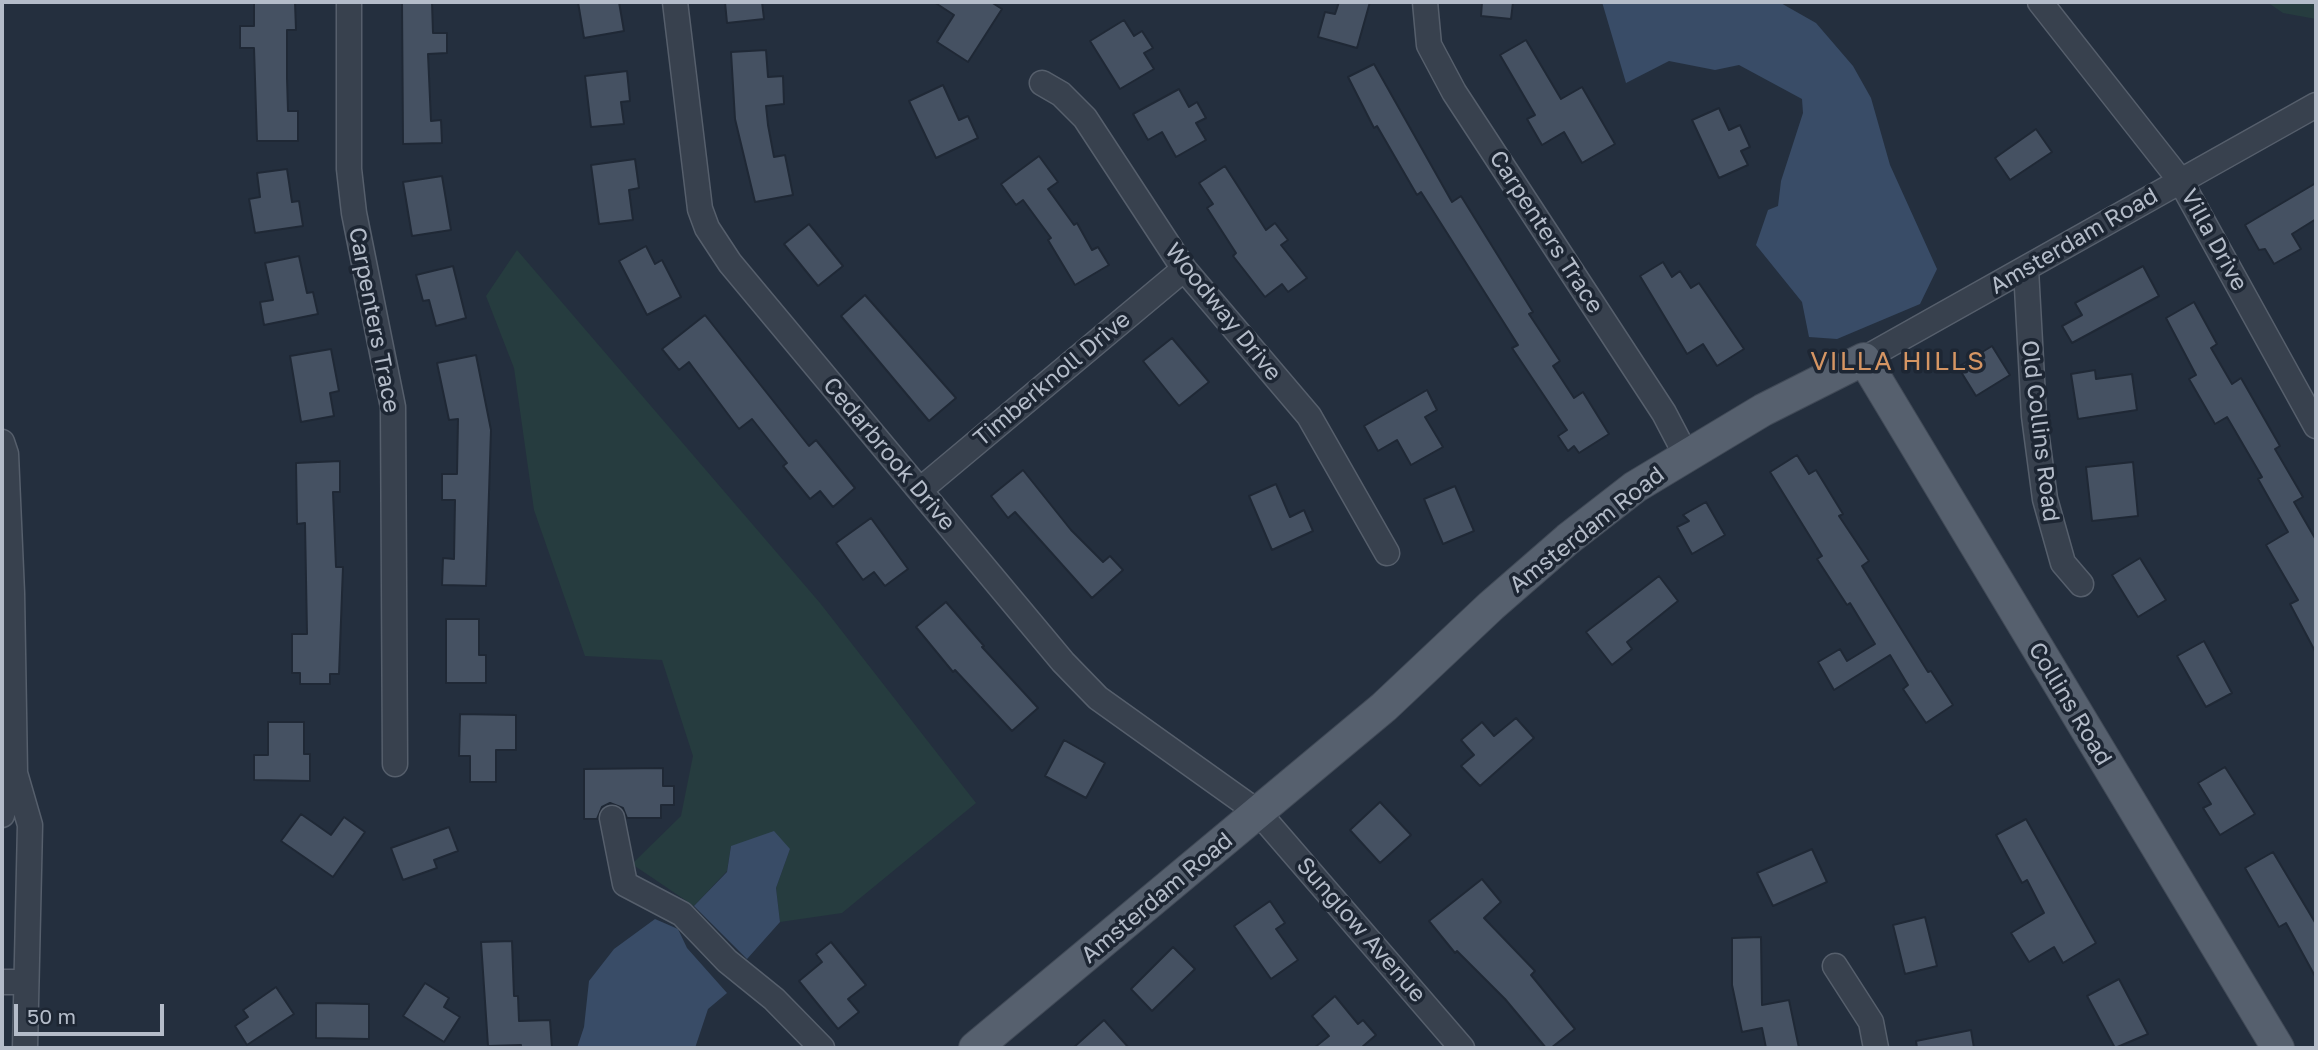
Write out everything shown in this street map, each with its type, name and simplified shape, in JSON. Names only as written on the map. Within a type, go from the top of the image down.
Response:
[{"type":"main road","name":"Amsterdam Road","points":[[977,1047],[1384,707],[1568,539],[1635,487],[1763,410],[1864,359]]},
{"type":"main road","name":"Collins Road","points":[[1864,359],[2278,1048]]},
{"type":"street","name":"Carpenters Trace","points":[[349,2],[349,169],[354,213],[393,407],[395,764]]},
{"type":"street","name":"Cedarbrook Drive","points":[[675,2],[692,161],[700,209],[707,228],[730,263],[1063,662],[1098,698],[1259,813]]},
{"type":"street","name":"Carpenters Trace","points":[[1425,2],[1429,45],[1454,93],[1664,413],[1686,455]]},
{"type":"street","name":"Villa Drive","points":[[2040,2],[2180,180],[2316,426]]},
{"type":"street","name":"Woodway Drive","points":[[1042,83],[1061,94],[1085,118],[1184,269],[1309,416],[1329,446],[1387,553]]},
{"type":"street","name":"Amsterdam Road","points":[[1864,359],[2316,105]]},
{"type":"street","name":"Timberknoll Drive","points":[[920,490],[1184,269]]},
{"type":"street","name":"Old Collins Road","points":[[2026,269],[2034,416],[2045,499],[2063,563],[2081,584]]},
{"type":"street","points":[[2,442],[6,454],[12,593],[8,772],[2,815]]},
{"type":"street","points":[[8,772],[30,825],[14,982],[25,1048]]},
{"type":"street","name":"Sunglow Avenue","points":[[1259,813],[1462,1048]]},
{"type":"street","points":[[612,818],[625,884],[682,915],[727,961],[775,999],[822,1048]]},
{"type":"street","points":[[1835,966],[1871,1022],[1876,1048]]},
{"type":"green space","points":[[2267,2],[2316,2],[2316,19],[2283,13]]},
{"type":"green space","points":[[517,250],[820,603],[976,803],[842,913],[780,922],[776,888],[790,849],[731,846],[727,871],[694,906],[632,864],[681,816],[693,756],[662,660],[585,656],[534,510],[514,368],[486,296]]},
{"type":"water","points":[[1602,2],[1779,2],[1816,23],[1853,66],[1871,98],[1890,165],[1937,269],[1920,304],[1837,339],[1809,337],[1802,302],[1756,245],[1768,210],[1778,206],[1781,181],[1803,113],[1802,99],[1739,65],[1715,70],[1669,61],[1626,83]]},
{"type":"water","points":[[774,831],[790,849],[776,888],[780,922],[747,959],[694,906],[727,872],[731,846]]},
{"type":"water","points":[[655,919],[678,929],[687,948],[727,993],[708,1009],[695,1048],[577,1048],[584,1027],[589,981],[614,949]]},
{"type":"building","points":[[254,2],[295,2],[296,30],[287,30],[287,78],[288,111],[298,111],[298,141],[257,141],[254,48],[240,48],[240,26],[254,26]]},
{"type":"building","points":[[402,2],[432,2],[433,33],[447,33],[447,53],[428,54],[431,121],[441,120],[442,143],[403,144]]},
{"type":"building","points":[[578,2],[619,2],[624,31],[584,38]]},
{"type":"building","points":[[725,2],[762,2],[764,19],[727,23]]},
{"type":"building","points":[[934,2],[991,2],[1002,9],[968,62],[937,42],[954,15]]},
{"type":"building","points":[[1339,2],[1370,2],[1357,48],[1318,37],[1325,12],[1335,14]]},
{"type":"building","points":[[1482,2],[1513,2],[1511,19],[1481,16]]},
{"type":"building","points":[[1124,20],[1134,36],[1142,31],[1153,48],[1144,53],[1154,69],[1120,89],[1090,41]]},
{"type":"building","points":[[1526,40],[1561,99],[1582,87],[1615,144],[1582,163],[1564,132],[1542,145],[1527,119],[1535,115],[1500,55]]},
{"type":"building","points":[[766,50],[768,77],[783,76],[784,104],[766,106],[774,157],[785,155],[793,195],[755,202],[735,119],[731,52]]},
{"type":"building","points":[[1374,64],[1452,202],[1461,196],[1533,312],[1529,314],[1560,361],[1553,366],[1574,398],[1583,392],[1609,434],[1579,453],[1574,446],[1568,451],[1558,436],[1567,430],[1512,348],[1518,345],[1421,192],[1417,195],[1377,126],[1374,128],[1348,77]]},
{"type":"building","points":[[627,71],[630,101],[621,102],[624,124],[591,127],[585,76]]},
{"type":"building","points":[[943,85],[959,120],[968,116],[978,138],[936,158],[909,101]]},
{"type":"building","points":[[1179,89],[1189,107],[1197,102],[1206,118],[1196,123],[1206,140],[1176,157],[1162,132],[1148,140],[1133,114]]},
{"type":"building","points":[[1719,108],[1729,130],[1740,125],[1750,147],[1741,151],[1748,165],[1719,178],[1692,120]]},
{"type":"building","points":[[2036,129],[2052,152],[2010,180],[1995,158]]},
{"type":"building","points":[[1039,156],[1058,182],[1048,189],[1074,225],[1077,223],[1092,250],[1098,247],[1109,265],[1075,285],[1048,240],[1051,238],[1023,200],[1016,205],[1001,184]]},
{"type":"building","points":[[635,159],[639,188],[629,190],[633,220],[599,224],[591,165]]},
{"type":"building","points":[[1225,166],[1266,230],[1275,223],[1288,240],[1281,245],[1307,278],[1288,292],[1282,284],[1265,297],[1233,256],[1236,253],[1207,208],[1213,204],[1199,183]]},
{"type":"building","points":[[287,169],[292,202],[299,201],[303,226],[255,233],[249,199],[260,197],[257,173]]},
{"type":"building","points":[[442,176],[451,230],[412,236],[403,182]]},
{"type":"building","points":[[2316,183],[2316,219],[2292,234],[2301,249],[2274,264],[2265,249],[2259,250],[2245,225]]},
{"type":"building","points":[[809,224],[843,266],[818,286],[784,244]]},
{"type":"building","points":[[646,246],[655,264],[662,260],[681,297],[647,315],[619,261]]},
{"type":"building","points":[[299,256],[307,293],[313,292],[318,314],[264,325],[260,302],[273,300],[265,263]]},
{"type":"building","points":[[1663,262],[1672,277],[1680,271],[1691,288],[1699,283],[1744,349],[1717,366],[1703,344],[1687,354],[1640,276]]},
{"type":"building","points":[[453,266],[466,318],[436,326],[429,300],[423,301],[416,275]]},
{"type":"building","points":[[2143,266],[2159,296],[2072,343],[2062,326],[2082,315],[2075,303]]},
{"type":"building","points":[[865,295],[956,398],[929,421],[841,316]]},
{"type":"building","points":[[2194,302],[2217,344],[2211,348],[2232,384],[2241,378],[2280,446],[2275,449],[2303,497],[2294,502],[2316,540],[2316,653],[2290,604],[2298,600],[2266,545],[2288,532],[2258,479],[2262,477],[2227,417],[2215,424],[2189,379],[2196,375],[2166,318]]},
{"type":"building","points":[[705,315],[809,446],[816,440],[855,488],[833,507],[820,491],[810,499],[783,466],[787,463],[752,419],[739,429],[689,362],[679,370],[662,349]]},
{"type":"building","points":[[1172,338],[1209,382],[1179,406],[1143,361]]},
{"type":"building","points":[[1992,346],[2010,375],[1976,396],[1958,367]]},
{"type":"building","points":[[331,349],[339,391],[330,393],[334,416],[301,422],[290,356]]},
{"type":"building","points":[[476,355],[491,430],[486,586],[442,585],[443,558],[454,559],[455,500],[442,500],[442,474],[457,474],[458,419],[449,420],[437,363]]},
{"type":"building","points":[[2095,370],[2096,379],[2132,374],[2137,410],[2078,419],[2071,374]]},
{"type":"building","points":[[1427,390],[1437,410],[1425,417],[1443,447],[1411,465],[1397,440],[1378,451],[1364,426]]},
{"type":"building","points":[[1797,455],[1809,474],[1816,470],[1843,514],[1839,516],[1869,561],[1862,566],[1928,672],[1931,671],[1953,705],[1926,723],[1903,689],[1908,685],[1890,655],[1834,690],[1818,662],[1840,649],[1847,661],[1875,644],[1850,603],[1847,605],[1817,559],[1822,556],[1770,472]]},
{"type":"building","points":[[340,461],[340,492],[333,492],[336,567],[343,567],[339,674],[330,674],[330,684],[300,684],[300,673],[292,673],[292,634],[307,634],[305,523],[297,524],[296,463]]},
{"type":"building","points":[[2133,462],[2138,516],[2092,521],[2086,467]]},
{"type":"building","points":[[1023,470],[1071,530],[1103,562],[1110,556],[1123,570],[1092,598],[1015,512],[1008,518],[991,496]]},
{"type":"building","points":[[1276,484],[1290,517],[1304,510],[1313,531],[1272,550],[1249,496]]},
{"type":"building","points":[[1455,486],[1474,531],[1443,544],[1424,499]]},
{"type":"building","points":[[1706,502],[1725,535],[1692,554],[1677,527],[1689,521],[1683,515]]},
{"type":"building","points":[[871,518],[908,569],[885,586],[874,572],[863,580],[836,543]]},
{"type":"building","points":[[2140,558],[2166,600],[2138,617],[2112,575]]},
{"type":"building","points":[[1659,576],[1678,601],[1627,642],[1632,649],[1612,665],[1586,632]]},
{"type":"building","points":[[946,602],[984,646],[982,647],[1038,708],[1012,731],[955,670],[953,672],[916,627]]},
{"type":"building","points":[[446,619],[479,619],[479,655],[486,655],[486,683],[446,683]]},
{"type":"building","points":[[2204,641],[2232,693],[2206,707],[2177,656]]},
{"type":"building","points":[[460,714],[516,715],[516,750],[496,750],[496,782],[470,782],[470,756],[459,756]]},
{"type":"building","points":[[1516,718],[1534,738],[1480,786],[1461,766],[1474,755],[1461,740],[1482,722],[1494,736]]},
{"type":"building","points":[[268,722],[304,722],[304,754],[310,754],[310,781],[254,780],[254,755],[268,755]]},
{"type":"building","points":[[1064,740],[1105,763],[1086,798],[1045,776]]},
{"type":"building","points":[[2225,767],[2255,814],[2220,835],[2203,808],[2211,804],[2198,783]]},
{"type":"building","points":[[663,768],[663,786],[674,786],[674,805],[661,805],[661,818],[627,818],[623,808],[610,803],[602,807],[597,819],[584,819],[584,769]]},
{"type":"building","points":[[1380,802],[1411,835],[1380,863],[1350,830]]},
{"type":"building","points":[[301,814],[331,835],[344,817],[365,832],[333,877],[281,841]]},
{"type":"building","points":[[2026,819],[2096,943],[2063,963],[2054,947],[2029,962],[2011,933],[2044,913],[2027,880],[2022,883],[1996,835]]},
{"type":"building","points":[[449,827],[458,851],[434,860],[437,868],[403,880],[391,848]]},
{"type":"building","points":[[1812,849],[1827,882],[1773,906],[1757,873]]},
{"type":"building","points":[[2273,852],[2316,924],[2316,978],[2286,923],[2279,927],[2245,868]]},
{"type":"building","points":[[1482,879],[1501,902],[1484,918],[1535,971],[1531,975],[1575,1029],[1551,1048],[1546,1048],[1505,999],[1457,951],[1455,953],[1429,921]]},
{"type":"building","points":[[1270,901],[1285,923],[1276,929],[1298,960],[1271,979],[1234,926]]},
{"type":"building","points":[[1925,917],[1937,966],[1905,974],[1893,925]]},
{"type":"building","points":[[1761,937],[1762,1005],[1789,1000],[1799,1048],[1766,1048],[1762,1028],[1742,1032],[1732,985],[1732,938]]},
{"type":"building","points":[[512,941],[514,996],[518,996],[519,1021],[550,1020],[552,1048],[488,1046],[481,942]]},
{"type":"building","points":[[831,942],[866,985],[848,999],[859,1012],[838,1029],[799,981],[822,962],[816,954]]},
{"type":"building","points":[[1173,947],[1195,969],[1152,1011],[1131,989]]},
{"type":"building","points":[[2119,979],[2148,1034],[2115,1048],[2087,996]]},
{"type":"building","points":[[425,983],[449,998],[444,1007],[460,1017],[444,1042],[403,1016]]},
{"type":"building","points":[[276,987],[294,1014],[247,1045],[235,1026],[248,1017],[243,1010]]},
{"type":"building","points":[[1335,996],[1358,1024],[1363,1020],[1376,1035],[1361,1048],[1314,1048],[1329,1036],[1312,1016]]},
{"type":"building","points":[[316,1003],[369,1004],[369,1039],[316,1038]]},
{"type":"building","points":[[1104,1020],[1129,1048],[1073,1048]]},
{"type":"building","points":[[1971,1030],[1974,1048],[1917,1048],[1916,1041]]},
{"type":"district","name":"VILLA HILLS","points":[[1898,362]]}]
